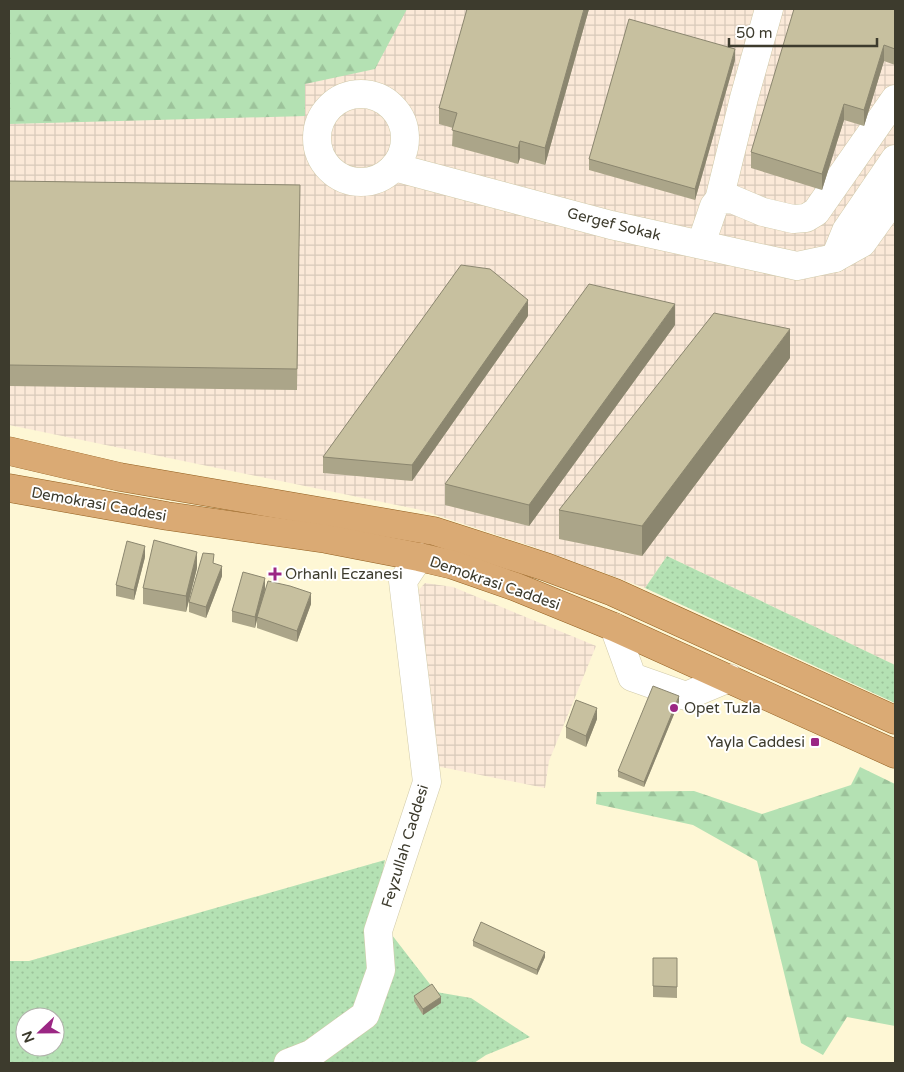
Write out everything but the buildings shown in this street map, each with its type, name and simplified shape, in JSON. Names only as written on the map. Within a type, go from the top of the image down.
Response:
[{"type":"main road","name":"Demokrasi Caddesi","points":[[9,451],[120,477],[434,531],[546,567],[613,592],[895,720]]},
{"type":"main road","name":"Demokrasi Caddesi","points":[[9,488],[167,516],[326,539],[453,565],[516,587],[614,627],[895,754]]},
{"type":"street","points":[[701,244],[714,206],[719,200],[744,98],[769,9]]},
{"type":"street","points":[[719,200],[732,199],[763,212],[793,220],[806,218],[816,212],[895,99]]},
{"type":"street","points":[[835,258],[846,231],[895,159]]},
{"type":"street","name":"Gergef Sokak","points":[[394,167],[611,225],[797,266],[835,258],[862,243],[895,197]]},
{"type":"street","name":"Feyzullah Caddesi","points":[[288,1063],[311,1054],[365,1015],[381,970],[378,931],[427,782],[403,581],[419,557]]},
{"type":"street","points":[[614,627],[632,677],[686,696],[730,678]]},
{"type":"shaded area","points":[[9,9],[895,9],[895,665],[667,556],[645,588],[531,546],[421,510],[9,425]]},
{"type":"shaded area","points":[[425,583],[453,587],[596,646],[549,761],[545,788],[436,766],[415,594]]},
{"type":"green space","points":[[9,9],[407,9],[375,69],[305,84],[305,116],[9,124]]},
{"type":"green space","points":[[667,556],[895,665],[895,703],[645,588]]},
{"type":"green space","points":[[860,767],[895,784],[895,1026],[847,1017],[823,1055],[801,1043],[757,861],[693,825],[596,804],[597,792],[694,791],[762,814],[851,785]]},
{"type":"green space","points":[[385,860],[375,913],[436,992],[471,998],[530,1037],[486,1055],[474,1063],[9,1063],[9,961],[29,961]]},
{"type":"place","name":"Orhanlı Eczanesi","points":[[275,574]]},
{"type":"place","name":"Opet Tuzla","points":[[674,708]]},
{"type":"place","name":"Yayla Caddesi","points":[[815,742]]}]
